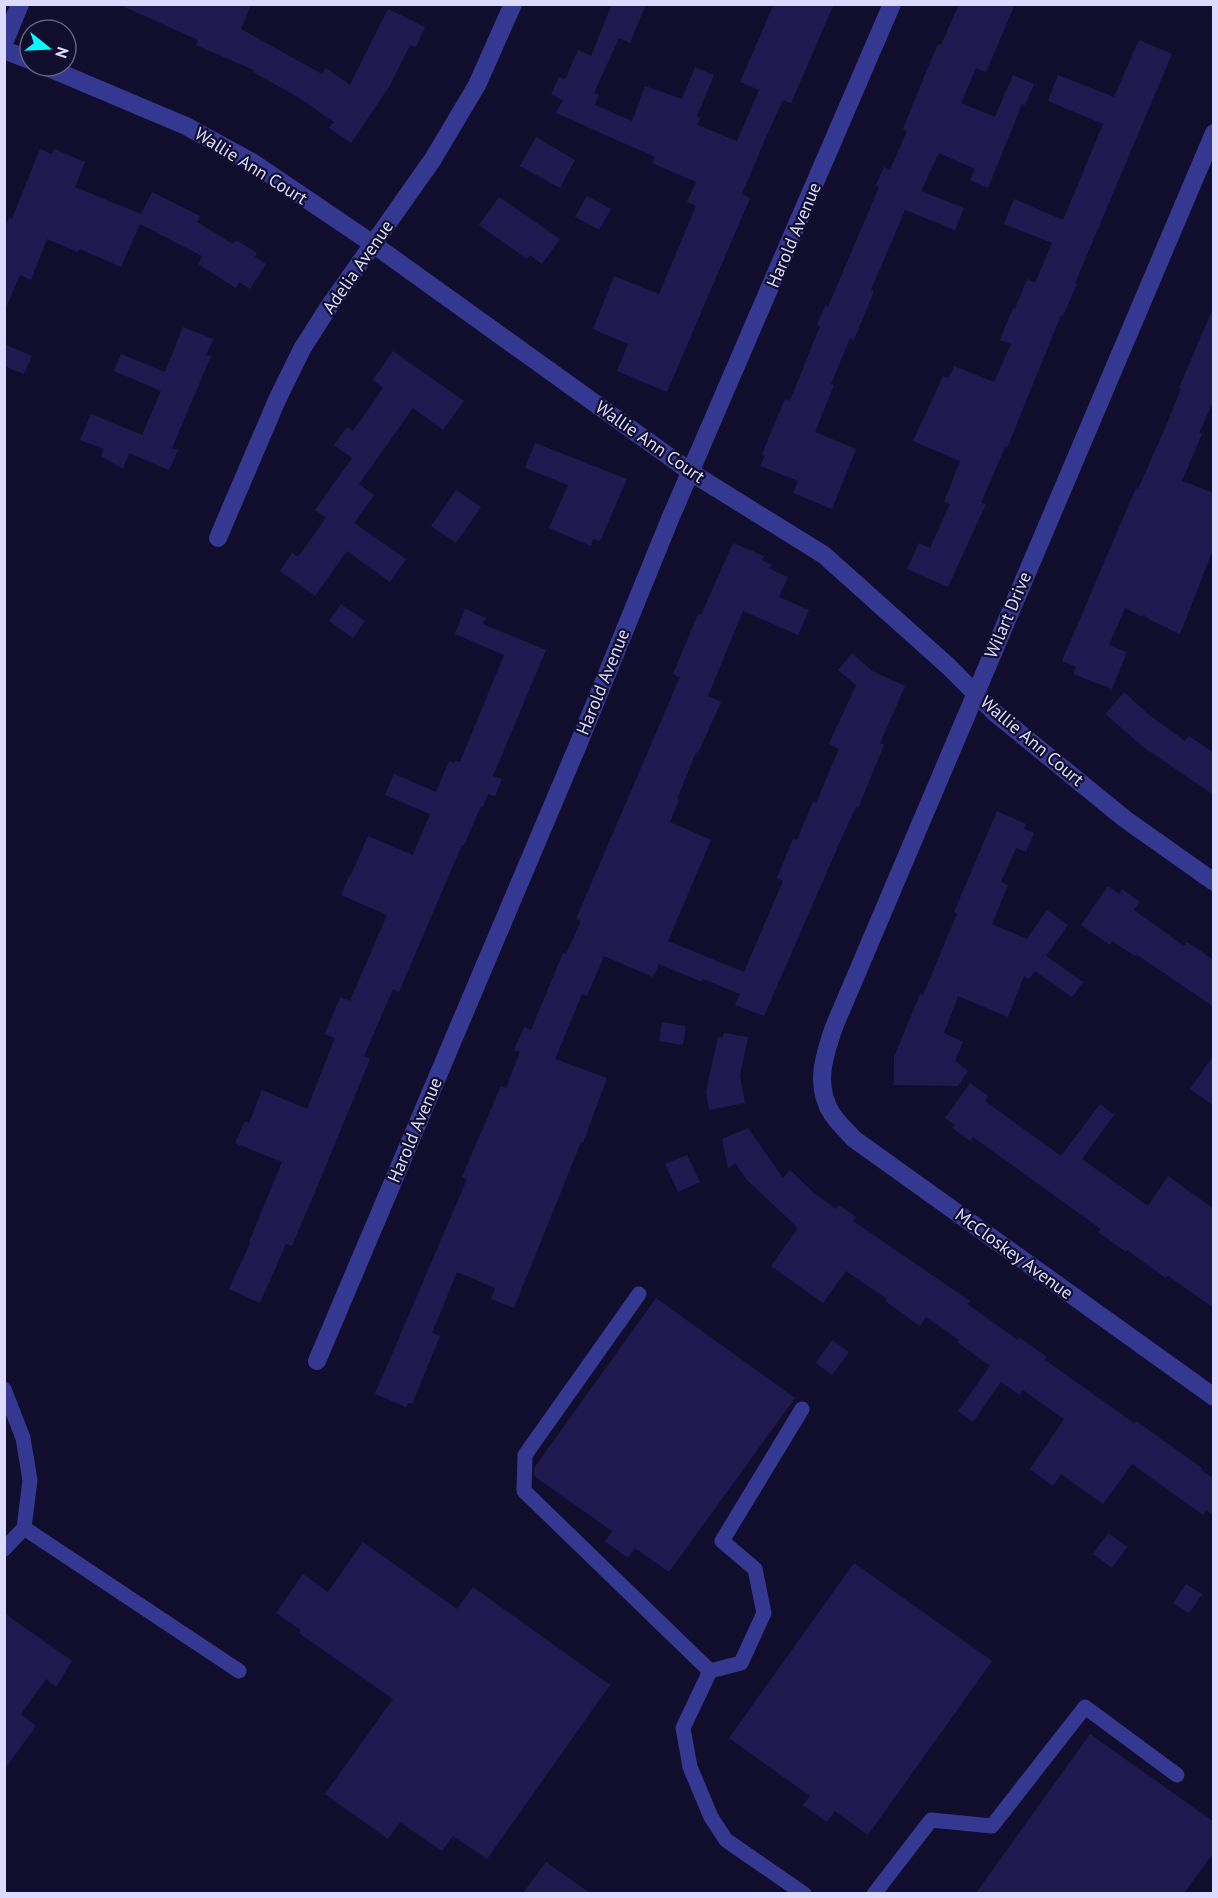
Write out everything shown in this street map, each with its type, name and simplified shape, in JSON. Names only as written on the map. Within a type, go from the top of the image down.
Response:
[{"type":"street","points":[[4,43],[20,4]]},
{"type":"street","name":"Adelia Avenue","points":[[218,538],[277,400],[302,349],[434,159],[472,94],[513,4]]},
{"type":"street","name":"Harold Avenue","points":[[317,1361],[578,745],[666,530],[892,4]]},
{"type":"street","name":"Wallie Ann Court","points":[[72,78],[186,126],[252,162],[373,244],[692,473],[824,555],[948,666],[995,712],[1125,819],[1214,882]]},
{"type":"street","name":"Wilart Drive","points":[[826,1101],[822,1084],[822,1059],[834,1027],[1214,134]]},
{"type":"street","name":"McCloskey Avenue","points":[[826,1101],[832,1115],[854,1139],[1214,1397]]},
{"type":"lane","points":[[639,1294],[525,1455],[524,1491],[710,1671]]},
{"type":"lane","points":[[4,1389],[23,1438],[30,1480],[24,1528],[4,1550]]},
{"type":"lane","points":[[710,1671],[741,1663],[764,1613],[755,1569],[722,1541],[802,1409]]},
{"type":"lane","points":[[24,1528],[239,1671]]},
{"type":"lane","points":[[710,1671],[683,1728],[690,1767],[711,1817],[726,1840],[804,1893]]},
{"type":"lane","points":[[874,1893],[931,1820],[992,1826],[1085,1707],[1177,1775]]},
{"type":"building","points":[[118,4],[251,4],[241,29],[322,74],[326,68],[350,85],[388,9],[425,27],[416,47],[410,45],[389,87],[351,143],[329,128],[334,122],[298,97],[253,72],[254,70],[196,45],[198,40]]},
{"type":"building","points":[[612,4],[646,4],[630,43],[619,38],[594,93],[599,95],[595,105],[632,121],[645,86],[682,99],[695,67],[714,75],[697,116],[700,118],[697,125],[737,141],[759,90],[740,82],[774,4],[834,4],[791,103],[783,100],[765,139],[742,194],[750,198],[667,392],[617,371],[628,344],[593,329],[614,276],[659,294],[696,206],[687,202],[696,182],[652,163],[655,157],[556,113],[563,100],[551,94],[559,77],[565,79],[578,50],[591,56]]},
{"type":"building","points":[[959,4],[1015,4],[986,72],[976,68],[961,103],[995,117],[1013,75],[1034,84],[1025,105],[1022,104],[988,188],[970,180],[975,169],[939,153],[921,191],[964,208],[955,230],[905,210],[871,290],[874,291],[854,340],[850,338],[831,384],[834,385],[815,432],[856,449],[832,509],[793,493],[798,481],[760,466],[765,456],[762,454],[785,399],[790,401],[820,326],[817,325],[825,306],[828,307],[879,187],[876,185],[884,167],[890,170],[907,131],[903,129],[926,72]]},
{"type":"building","points":[[1139,40],[1172,54],[1075,283],[1077,284],[1063,316],[1061,315],[1007,448],[1005,447],[981,503],[986,504],[948,587],[907,569],[919,543],[930,548],[950,504],[944,502],[960,461],[913,441],[943,376],[949,378],[954,366],[994,382],[1011,344],[1000,340],[1013,308],[1015,309],[1027,279],[1035,283],[1052,243],[1004,224],[1014,199],[1063,220],[1103,124],[1048,101],[1058,75],[1114,97]]},
{"type":"building","points":[[536,137],[575,160],[560,188],[520,166]]},
{"type":"building","points":[[40,149],[52,154],[54,149],[85,162],[75,187],[141,214],[152,192],[200,216],[197,222],[233,244],[236,240],[257,253],[255,257],[266,264],[250,289],[239,282],[236,288],[198,264],[202,256],[140,224],[121,267],[80,249],[78,252],[47,239],[31,280],[20,275],[4,312],[4,229],[9,218],[12,219]]},
{"type":"building","points":[[587,196],[611,209],[599,230],[575,217]]},
{"type":"building","points":[[499,197],[560,239],[542,264],[530,255],[527,259],[479,225]]},
{"type":"building","points":[[1214,306],[1214,400],[1199,433],[1202,434],[1182,481],[1214,493],[1214,547],[1180,634],[1150,620],[1143,614],[1142,617],[1125,608],[1109,645],[1127,652],[1112,689],[1073,674],[1076,667],[1062,661],[1136,488],[1138,489],[1163,433],[1181,389],[1179,388]]},
{"type":"building","points":[[183,327],[213,339],[206,355],[211,356],[172,448],[178,450],[169,470],[129,453],[123,469],[101,456],[104,449],[80,440],[91,414],[142,435],[161,391],[114,371],[121,354],[165,372]]},
{"type":"building","points":[[4,344],[32,356],[24,374],[4,366]]},
{"type":"building","points":[[393,351],[464,401],[443,430],[413,408],[359,484],[374,495],[354,523],[406,559],[390,582],[347,551],[315,596],[280,571],[292,553],[298,557],[326,518],[315,510],[352,458],[334,445],[347,427],[353,431],[383,388],[373,380]]},
{"type":"building","points":[[535,443],[627,479],[600,541],[593,539],[591,546],[549,528],[568,485],[525,468]]},
{"type":"building","points":[[456,490],[481,507],[456,543],[431,526]]},
{"type":"building","points":[[733,543],[764,556],[762,560],[772,565],[770,569],[788,577],[779,597],[809,610],[798,635],[743,611],[708,696],[721,702],[698,753],[696,752],[670,822],[711,840],[668,941],[744,972],[783,881],[777,878],[793,839],[797,840],[813,802],[816,803],[839,749],[829,744],[856,685],[838,670],[852,653],[872,671],[905,686],[880,743],[884,745],[764,1016],[735,1005],[740,994],[703,979],[702,982],[659,964],[653,977],[604,956],[587,996],[582,994],[555,1059],[607,1078],[583,1143],[581,1142],[514,1308],[491,1299],[495,1288],[457,1272],[432,1333],[440,1336],[412,1404],[408,1403],[406,1407],[375,1394],[467,1179],[462,1177],[501,1086],[506,1088],[520,1052],[514,1050],[524,1027],[531,1030],[563,953],[566,954],[581,921],[576,919],[680,677],[673,674],[698,614],[701,615]]},
{"type":"building","points":[[341,604],[365,621],[353,638],[329,621]]},
{"type":"building","points":[[465,609],[486,618],[483,624],[546,650],[493,776],[502,779],[495,796],[488,794],[483,807],[481,806],[399,992],[393,989],[364,1056],[370,1059],[312,1199],[292,1246],[286,1244],[260,1303],[229,1289],[282,1162],[235,1143],[245,1121],[249,1123],[262,1090],[307,1109],[335,1038],[325,1034],[340,997],[350,1001],[387,915],[341,895],[368,836],[413,855],[430,814],[385,795],[394,774],[436,792],[449,761],[460,762],[504,655],[455,634]]},
{"type":"building","points":[[1124,692],[1149,715],[1185,741],[1189,736],[1214,753],[1214,795],[1146,749],[1105,714]]},
{"type":"building","points":[[997,811],[1026,824],[1024,829],[1034,833],[1026,852],[1016,848],[1001,882],[1008,885],[992,924],[1027,939],[1047,910],[1068,925],[1046,956],[1083,982],[1072,997],[1035,971],[1029,979],[1024,976],[1008,1017],[958,996],[944,1033],[963,1042],[955,1061],[968,1071],[958,1086],[894,1085],[894,1057],[957,914],[954,912]]},
{"type":"building","points":[[1108,886],[1119,894],[1122,889],[1140,902],[1134,910],[1184,946],[1187,942],[1214,960],[1214,1007],[1136,954],[1135,956],[1112,941],[1110,945],[1081,925]]},
{"type":"building","points":[[662,1022],[686,1026],[683,1045],[659,1041]]},
{"type":"building","points":[[724,1033],[748,1037],[740,1075],[745,1103],[709,1110],[706,1092],[718,1037],[722,1038]]},
{"type":"building","points":[[1214,1055],[1214,1106],[1190,1089]]},
{"type":"building","points":[[970,1083],[988,1096],[985,1101],[1061,1156],[1100,1104],[1114,1115],[1082,1159],[1148,1206],[1168,1176],[1214,1209],[1214,1308],[1168,1276],[1166,1278],[1127,1250],[1126,1252],[1098,1232],[1101,1229],[973,1137],[970,1141],[952,1128],[955,1125],[945,1118]]},
{"type":"building","points":[[748,1128],[783,1178],[790,1170],[815,1194],[836,1209],[839,1205],[856,1217],[853,1221],[970,1301],[967,1304],[1018,1340],[1019,1337],[1047,1357],[1045,1360],[1202,1468],[1201,1470],[1214,1479],[1214,1516],[1206,1510],[1203,1515],[1132,1464],[1103,1504],[1061,1474],[1053,1486],[1030,1469],[1064,1419],[1023,1390],[1020,1395],[1001,1382],[973,1422],[958,1411],[990,1366],[957,1342],[959,1340],[926,1317],[920,1326],[885,1301],[887,1299],[846,1271],[823,1303],[771,1266],[798,1228],[747,1180],[735,1163],[728,1169],[722,1139]]},
{"type":"building","points":[[687,1155],[700,1182],[678,1192],[665,1164]]},
{"type":"building","points":[[656,1298],[795,1398],[669,1572],[635,1548],[628,1558],[605,1541],[612,1531],[534,1476],[534,1468]]},
{"type":"building","points":[[832,1340],[849,1352],[832,1375],[816,1363]]},
{"type":"building","points":[[1108,1533],[1127,1547],[1112,1568],[1093,1554]]},
{"type":"building","points":[[363,1542],[457,1609],[473,1587],[610,1685],[487,1859],[453,1836],[442,1851],[400,1822],[388,1839],[325,1794],[393,1699],[299,1633],[301,1630],[276,1613],[303,1574],[328,1592]]},
{"type":"building","points":[[854,1563],[992,1661],[868,1835],[835,1811],[827,1822],[803,1805],[810,1796],[729,1738]]},
{"type":"building","points":[[1186,1584],[1202,1594],[1189,1613],[1173,1603]]},
{"type":"building","points":[[4,1613],[72,1661],[56,1687],[46,1679],[21,1714],[36,1726],[4,1770]]},
{"type":"building","points":[[1090,1734],[1214,1822],[1214,1852],[1184,1893],[976,1893]]},
{"type":"building","points":[[546,1862],[590,1893],[523,1893]]}]
